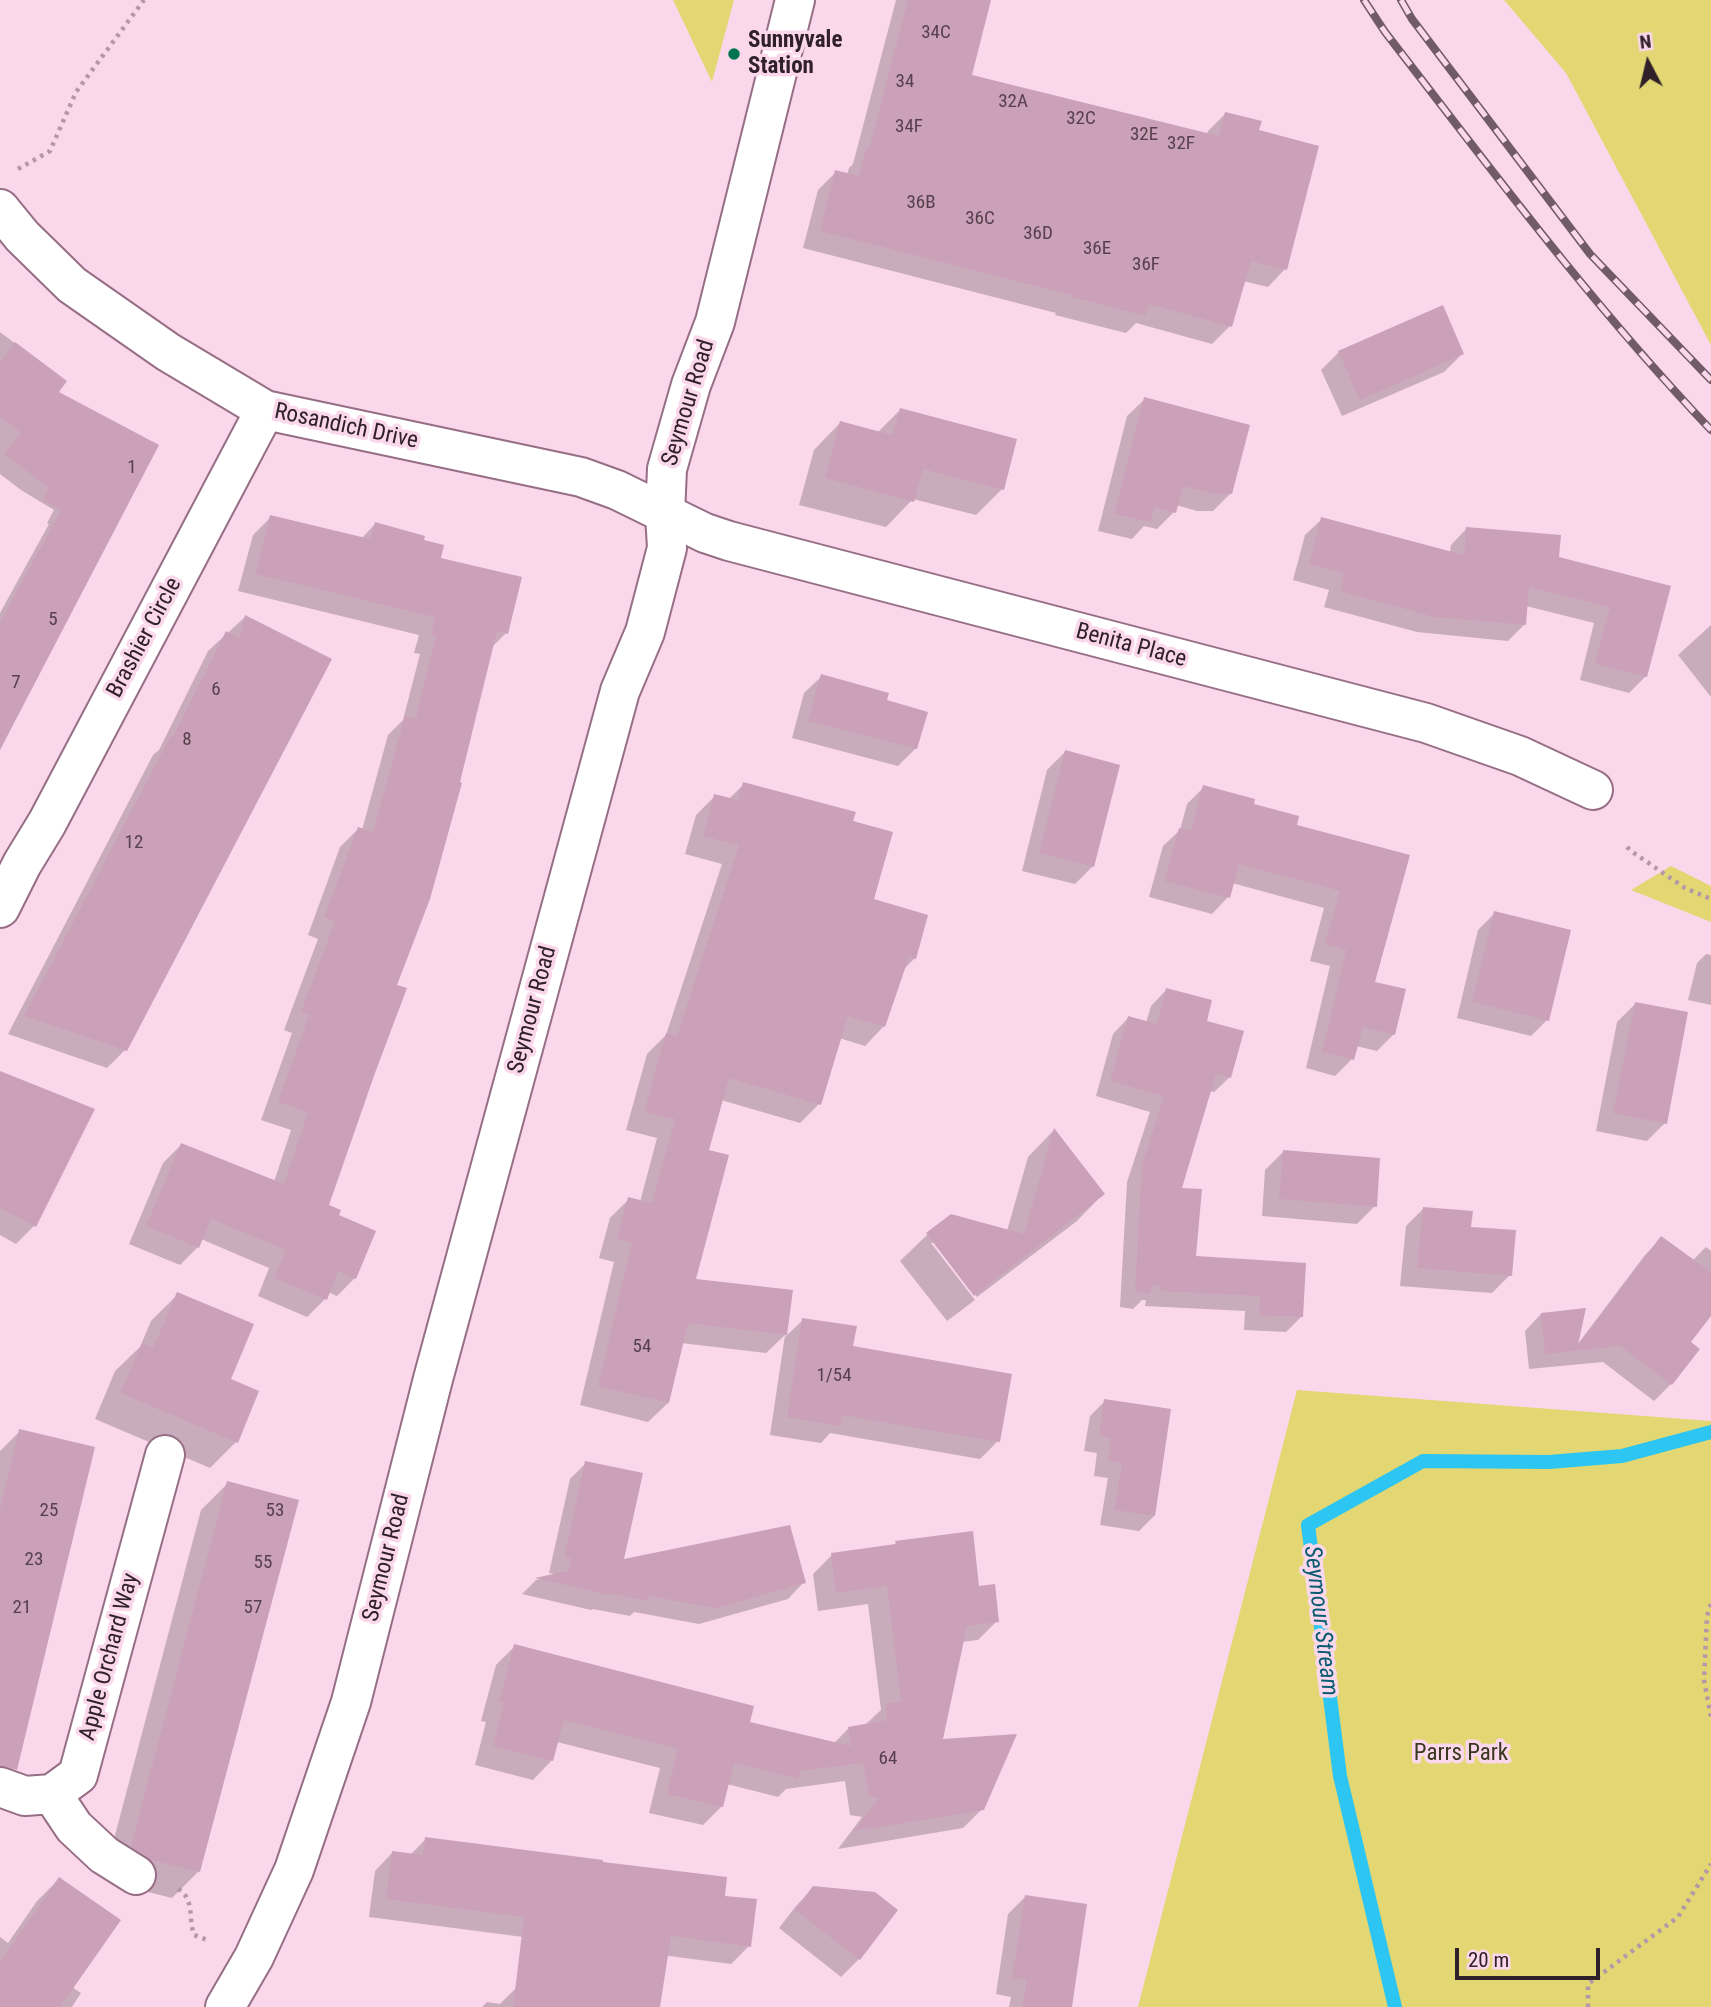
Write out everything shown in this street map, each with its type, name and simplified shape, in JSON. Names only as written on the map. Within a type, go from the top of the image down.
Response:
[{"type":"street","name":"Seymour Road","points":[[225,2007],[254,1957],[294,1870],[351,1702],[433,1380],[620,691],[645,632],[667,548],[667,469],[691,385],[715,322],[795,0]]},
{"type":"street","name":"Rosandich Drive","points":[[5,191],[22,236],[72,285],[169,352],[265,410],[581,477],[617,490],[665,514]]},
{"type":"street","name":"Brashier Circle","points":[[0,908],[11,856],[47,823],[265,410]]},
{"type":"street","name":"Benita Place","points":[[665,514],[729,541],[1426,723],[1520,755],[1593,790]]},
{"type":"street","name":"Apple Orchard Way","points":[[52,1794],[78,1775],[165,1455]]},
{"type":"street","points":[[0,1787],[24,1796],[52,1794],[74,1827],[104,1855],[136,1875]]},
{"type":"path","points":[[5,191],[50,152],[76,92],[144,0]]},
{"type":"path","points":[[1627,847],[1685,888],[1711,899]]},
{"type":"path","points":[[1711,1604],[1707,1616],[1703,1680],[1711,1717]]},
{"type":"path","points":[[1588,2007],[1588,1984],[1678,1917],[1711,1864]]},
{"type":"green space","points":[[673,0],[734,0],[712,82]]},
{"type":"green space","points":[[1504,0],[1711,0],[1711,345],[1566,73]]},
{"type":"green space","points":[[1671,866],[1711,886],[1711,922],[1631,890]]},
{"type":"green space","name":"Parrs Park","points":[[1297,1390],[1711,1421],[1711,2007],[1138,2007]]},
{"type":"building","points":[[908,0],[991,0],[972,75],[1219,136],[1225,112],[1262,121],[1259,130],[1319,146],[1287,270],[1251,261],[1232,327],[1149,304],[1145,316],[820,231],[835,170],[859,176],[866,148],[869,149]]},
{"type":"building","points":[[1443,305],[1464,354],[1360,400],[1338,351]]},
{"type":"building","points":[[15,342],[67,381],[59,392],[159,445],[0,750],[0,622],[61,510],[43,500],[49,488],[4,454],[21,433],[0,417],[0,363]]},
{"type":"building","points":[[1144,397],[1250,425],[1232,494],[1215,494],[1183,486],[1176,513],[1154,507],[1151,522],[1114,514]]},
{"type":"building","points":[[900,408],[1017,439],[1004,490],[923,469],[914,502],[825,478],[840,421],[892,435]]},
{"type":"building","points":[[270,515],[370,539],[375,522],[425,536],[424,540],[444,545],[441,558],[522,577],[508,634],[497,631],[460,782],[462,783],[430,899],[397,985],[407,988],[329,1205],[341,1210],[339,1215],[376,1231],[356,1279],[338,1271],[327,1300],[274,1278],[286,1250],[211,1219],[199,1248],[146,1226],[181,1143],[284,1184],[308,1112],[278,1102],[309,1015],[301,1012],[335,921],[324,917],[358,827],[373,832],[405,716],[416,718],[436,636],[431,635],[435,617],[255,574]]},
{"type":"building","points":[[1321,517],[1464,555],[1466,527],[1561,535],[1559,557],[1671,586],[1647,677],[1595,664],[1610,607],[1529,587],[1526,625],[1434,617],[1340,591],[1344,574],[1309,564]]},
{"type":"building","points":[[245,615],[332,659],[127,1051],[24,1016],[226,631],[239,638]]},
{"type":"building","points":[[821,674],[889,693],[887,700],[928,712],[917,749],[808,721]]},
{"type":"building","points":[[1065,750],[1120,765],[1094,867],[1039,853]]},
{"type":"building","points":[[743,782],[856,812],[853,821],[893,832],[874,899],[928,915],[916,959],[909,957],[885,1027],[848,1016],[821,1105],[729,1078],[709,1150],[729,1155],[696,1279],[793,1290],[787,1335],[688,1323],[669,1403],[598,1386],[632,1243],[617,1239],[628,1197],[652,1203],[675,1119],[644,1112],[666,1033],[677,1036],[739,845],[703,836],[714,794],[738,800]]},
{"type":"building","points":[[1203,785],[1255,799],[1254,804],[1299,816],[1297,825],[1410,855],[1375,982],[1406,989],[1395,1035],[1363,1027],[1354,1060],[1322,1052],[1346,950],[1325,944],[1340,891],[1239,864],[1230,898],[1164,881],[1179,828],[1191,831]]},
{"type":"building","points":[[1494,911],[1571,930],[1549,1021],[1472,1002]]},
{"type":"building","points":[[1166,988],[1212,1000],[1207,1021],[1244,1031],[1231,1078],[1216,1074],[1182,1188],[1202,1189],[1196,1256],[1306,1263],[1303,1317],[1259,1315],[1260,1296],[1160,1291],[1160,1285],[1153,1285],[1150,1294],[1135,1292],[1142,1165],[1164,1096],[1110,1081],[1128,1016],[1157,1024]]},
{"type":"building","points":[[1635,1002],[1688,1012],[1667,1124],[1613,1113]]},
{"type":"building","points":[[0,1071],[95,1109],[36,1227],[0,1208]]},
{"type":"building","points":[[1054,1128],[1105,1194],[974,1296],[926,1233],[951,1214],[1024,1234]]},
{"type":"building","points":[[1283,1150],[1380,1158],[1377,1207],[1279,1199]]},
{"type":"building","points":[[1423,1207],[1473,1211],[1471,1227],[1516,1230],[1512,1276],[1417,1268]]},
{"type":"building","points":[[1661,1236],[1711,1272],[1711,1316],[1691,1342],[1700,1349],[1672,1385],[1620,1346],[1545,1354],[1541,1313],[1586,1308],[1578,1345]]},
{"type":"building","points":[[177,1292],[254,1324],[231,1379],[259,1391],[238,1443],[120,1393],[142,1343],[153,1348]]},
{"type":"building","points":[[802,1318],[857,1326],[853,1346],[1012,1374],[1000,1442],[842,1415],[840,1426],[787,1417]]},
{"type":"building","points":[[1104,1399],[1171,1409],[1155,1516],[1114,1510],[1122,1463],[1108,1461],[1111,1438],[1099,1436]]},
{"type":"building","points":[[19,1429],[95,1447],[17,1770],[0,1766],[0,1510]]},
{"type":"building","points":[[585,1461],[643,1473],[624,1559],[790,1525],[806,1583],[716,1608],[648,1596],[648,1601],[609,1595],[535,1578],[568,1571],[571,1559],[564,1557]]},
{"type":"building","points":[[227,1481],[299,1500],[200,1872],[151,1860],[131,1846]]},
{"type":"building","points":[[973,1531],[979,1586],[995,1584],[999,1622],[967,1626],[943,1739],[1017,1734],[984,1810],[854,1831],[879,1798],[869,1796],[863,1763],[800,1771],[798,1779],[734,1763],[723,1807],[667,1794],[678,1749],[564,1720],[553,1761],[493,1746],[504,1703],[499,1702],[514,1644],[754,1706],[750,1722],[851,1746],[848,1727],[887,1720],[885,1704],[901,1701],[887,1586],[836,1593],[831,1553]]},
{"type":"building","points":[[425,1837],[727,1877],[725,1896],[757,1899],[751,1947],[671,1936],[660,2007],[513,2007],[524,1917],[386,1899],[392,1851],[423,1855]]},
{"type":"building","points":[[59,1877],[121,1920],[60,2007],[0,2007],[0,1962]]},
{"type":"building","points":[[813,1886],[875,1892],[898,1910],[860,1960],[795,1910]]},
{"type":"building","points":[[1025,1895],[1087,1904],[1072,2007],[1022,2007],[1027,1980],[1012,1978]]},
{"type":"waterway","name":"Seymour Stream","points":[[1395,2007],[1340,1776],[1308,1525],[1423,1461],[1549,1462],[1622,1456],[1711,1432]]},
{"type":"railway","points":[[1364,0],[1385,32],[1583,285],[1711,430]]},
{"type":"railway","points":[[1401,0],[1412,19],[1590,254],[1711,380]]},
{"type":"place","name":"Sunnyvale Station","points":[[734,54]]}]
